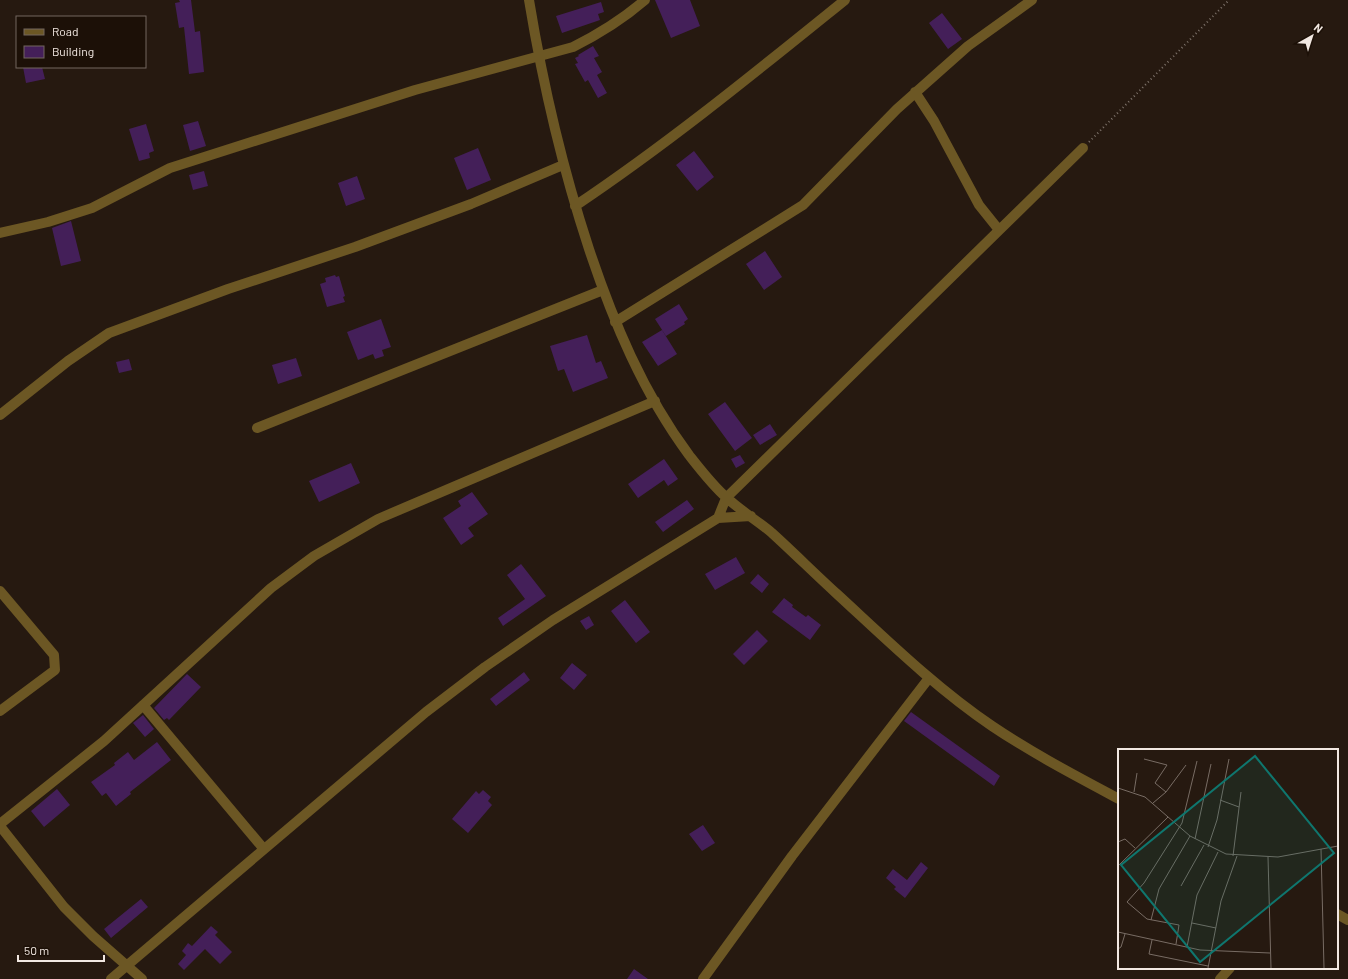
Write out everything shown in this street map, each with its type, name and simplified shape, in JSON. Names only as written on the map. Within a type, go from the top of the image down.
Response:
[{"type":"street","points":[[529,0],[538,58],[563,165],[603,290],[615,322],[640,374],[655,401],[689,454],[726,498],[751,516],[929,678],[992,726],[1034,752],[1118,797]]},
{"type":"street","points":[[0,233],[48,222],[92,208],[170,168],[415,90],[538,58],[573,47],[596,35],[629,13],[645,0]]},
{"type":"street","points":[[575,206],[620,176],[675,135],[845,0]]},
{"type":"street","points":[[615,322],[803,205],[915,92],[968,46],[1032,0]]},
{"type":"street","points":[[915,92],[934,120],[979,205],[999,230]]},
{"type":"street","points":[[718,518],[726,498],[1083,148]]},
{"type":"street","points":[[0,415],[68,361],[109,333],[228,288],[355,247],[456,209],[563,165]]},
{"type":"street","points":[[256,428],[603,290]]},
{"type":"street","points":[[142,979],[93,936],[64,907],[0,825],[104,741],[271,588],[314,556],[378,519],[655,401]]},
{"type":"street","points":[[111,979],[263,848],[426,712],[485,667],[553,620],[718,518],[751,516]]},
{"type":"street","points":[[0,591],[54,655],[55,670],[0,711]]},
{"type":"street","points":[[703,979],[792,856],[929,678]]},
{"type":"street","points":[[143,705],[263,848]]},
{"type":"street","points":[[1338,915],[1348,920]]},
{"type":"street","points":[[1220,979],[1229,969]]},
{"type":"path","points":[[1083,148],[1229,0]]},
{"type":"building","points":[[179,0],[191,0],[195,32],[200,31],[204,72],[189,74],[184,27],[179,28],[175,3],[180,2]]},
{"type":"building","points":[[655,0],[690,0],[700,26],[671,38]]},
{"type":"building","points":[[601,2],[604,12],[598,14],[600,20],[562,33],[556,16]]},
{"type":"building","points":[[942,13],[962,39],[948,49],[929,23]]},
{"type":"building","points":[[593,46],[599,56],[594,58],[602,72],[597,75],[607,93],[598,98],[588,80],[585,82],[575,64],[578,63],[575,58],[579,56],[578,55]]},
{"type":"building","points":[[23,68],[42,68],[45,79],[26,83]]},
{"type":"building","points":[[198,121],[206,146],[190,151],[183,125]]},
{"type":"building","points":[[146,124],[154,151],[149,153],[150,158],[139,161],[129,129]]},
{"type":"building","points":[[478,148],[491,180],[467,190],[454,158]]},
{"type":"building","points":[[694,151],[714,177],[697,191],[676,165]]},
{"type":"building","points":[[204,171],[208,186],[193,190],[189,175]]},
{"type":"building","points":[[357,176],[365,199],[346,206],[338,183]]},
{"type":"building","points":[[71,221],[81,261],[61,266],[52,228]]},
{"type":"building","points":[[765,251],[782,277],[764,290],[746,264]]},
{"type":"building","points":[[335,275],[336,277],[339,276],[345,296],[343,297],[345,302],[327,307],[320,284],[326,282],[325,278]]},
{"type":"building","points":[[679,304],[688,319],[684,322],[685,324],[666,336],[655,319]]},
{"type":"building","points":[[381,319],[391,347],[382,350],[384,356],[375,359],[373,354],[358,360],[347,332]]},
{"type":"building","points":[[662,330],[677,354],[658,366],[642,342]]},
{"type":"building","points":[[587,335],[596,363],[601,361],[608,378],[573,392],[564,369],[558,371],[550,346]]},
{"type":"building","points":[[296,358],[302,376],[278,384],[272,365]]},
{"type":"building","points":[[129,359],[132,370],[119,373],[116,362]]},
{"type":"building","points":[[725,402],[752,438],[735,451],[708,414]]},
{"type":"building","points":[[770,424],[777,435],[760,445],[753,435]]},
{"type":"building","points":[[740,455],[745,463],[736,468],[731,459]]},
{"type":"building","points":[[664,459],[678,479],[668,486],[664,480],[638,498],[628,484]]},
{"type":"building","points":[[351,463],[360,483],[319,502],[309,481]]},
{"type":"building","points":[[472,492],[488,514],[468,528],[474,536],[461,545],[443,518],[461,506],[458,501]]},
{"type":"building","points":[[687,500],[694,509],[663,532],[655,522]]},
{"type":"building","points":[[736,557],[745,573],[715,590],[705,574]]},
{"type":"building","points":[[521,564],[546,596],[503,626],[498,618],[525,599],[507,575]]},
{"type":"building","points":[[758,574],[769,584],[762,593],[750,583]]},
{"type":"building","points":[[784,598],[793,605],[792,607],[806,617],[808,615],[821,625],[810,640],[772,612]]},
{"type":"building","points":[[625,600],[650,632],[636,643],[611,611]]},
{"type":"building","points":[[589,616],[594,625],[586,630],[580,621]]},
{"type":"building","points":[[757,630],[768,641],[744,665],[733,654]]},
{"type":"building","points":[[572,663],[587,675],[574,690],[560,678]]},
{"type":"building","points":[[524,672],[530,680],[496,706],[490,699]]},
{"type":"building","points":[[187,674],[201,687],[169,720],[167,718],[164,720],[154,708]]},
{"type":"building","points":[[911,712],[1000,776],[994,786],[904,721]]},
{"type":"building","points":[[143,715],[154,729],[145,737],[133,723]]},
{"type":"building","points":[[157,742],[171,760],[130,792],[131,794],[116,806],[106,793],[102,796],[91,782],[115,765],[114,763],[128,752],[134,760]]},
{"type":"building","points":[[57,789],[70,805],[44,827],[31,811]]},
{"type":"building","points":[[483,790],[491,797],[488,801],[492,805],[468,833],[452,819],[476,791],[479,794]]},
{"type":"building","points":[[703,825],[715,843],[702,851],[689,834]]},
{"type":"building","points":[[921,862],[928,868],[905,898],[894,889],[896,887],[886,878],[893,869],[907,880]]},
{"type":"building","points":[[141,899],[148,907],[111,938],[104,929]]},
{"type":"building","points":[[211,926],[218,932],[215,935],[232,952],[220,964],[205,949],[184,970],[178,964],[186,955],[182,951],[188,943],[192,946]]},
{"type":"building","points":[[634,969],[648,979],[627,979]]}]
